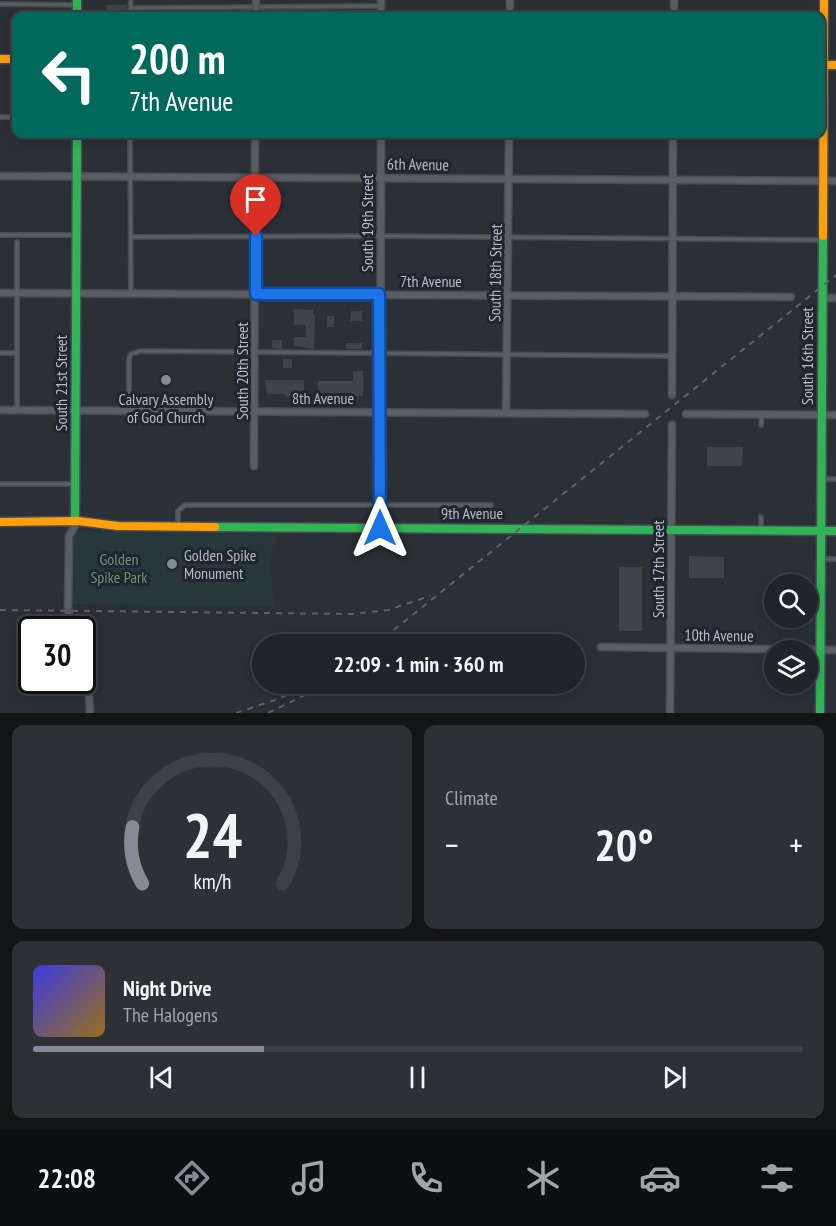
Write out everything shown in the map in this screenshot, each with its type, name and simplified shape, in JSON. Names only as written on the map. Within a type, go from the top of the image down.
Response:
[{"type":"main road","name":"South 21st Street","points":[[75,520],[77,138]]},
{"type":"main road","name":"South 16th Street","points":[[820,713],[822,138]]},
{"type":"main road","name":"9th Avenue","points":[[0,522],[75,520],[118,526],[178,527],[836,531]]},
{"type":"street","name":"South 20th Street","points":[[254,466],[255,138]]},
{"type":"street","name":"South 19th Street","points":[[380,528],[381,138]]},
{"type":"street","name":"South 18th Street","points":[[507,412],[510,138]]},
{"type":"street","points":[[672,395],[673,138]]},
{"type":"street","name":"6th Avenue","points":[[0,176],[836,181]]},
{"type":"street","name":"7th Avenue","points":[[0,293],[791,297]]},
{"type":"street","points":[[822,298],[836,298]]},
{"type":"street","name":"8th Avenue","points":[[0,410],[645,414]]},
{"type":"street","points":[[686,414],[836,415]]},
{"type":"street","name":"South 17th Street","points":[[670,713],[672,425]]},
{"type":"street","name":"South 21st Street","points":[[69,616],[69,536],[75,526],[75,520]]},
{"type":"street","name":"10th Avenue","points":[[601,647],[836,650]]},
{"type":"street","points":[[89,694],[90,713]]},
{"type":"lane","points":[[130,0],[130,12]]},
{"type":"lane","points":[[0,4],[77,2]]},
{"type":"lane","points":[[130,8],[381,3]]},
{"type":"lane","points":[[130,138],[130,293]]},
{"type":"lane","points":[[0,235],[76,235]]},
{"type":"lane","points":[[131,237],[381,236],[823,240]]},
{"type":"lane","points":[[17,242],[17,410]]},
{"type":"lane","points":[[129,410],[129,358],[136,351],[672,356]]},
{"type":"lane","points":[[0,353],[17,353]]},
{"type":"lane","points":[[761,425],[762,414]]},
{"type":"lane","points":[[821,479],[836,479]]},
{"type":"lane","points":[[0,484],[75,484]]},
{"type":"lane","points":[[178,527],[178,511],[185,505],[491,505]]},
{"type":"lane","points":[[761,518],[761,530]]},
{"type":"lane","points":[[820,560],[836,559]]},
{"type":"green space","name":"Golden Spike Park","points":[[78,531],[278,533],[272,552],[271,565],[275,607],[73,604],[73,537]]},
{"type":"building","points":[[106,5],[127,5],[126,12],[106,12]]},
{"type":"building","points":[[294,309],[313,310],[315,315],[314,349],[294,346],[294,337],[306,337],[306,325],[294,325]]},
{"type":"building","points":[[351,311],[362,311],[362,321],[350,321]]},
{"type":"building","points":[[327,316],[334,316],[334,327],[327,327]]},
{"type":"building","points":[[272,340],[282,340],[282,349],[272,348]]},
{"type":"building","points":[[346,343],[362,343],[362,349],[346,349]]},
{"type":"building","points":[[283,359],[292,359],[292,368],[283,368]]},
{"type":"building","points":[[353,371],[363,371],[363,396],[353,396],[353,393],[318,393],[318,381],[353,381]]},
{"type":"building","points":[[265,380],[304,380],[304,395],[285,397],[285,394],[267,394]]},
{"type":"building","points":[[707,447],[743,447],[742,466],[707,466]]},
{"type":"building","points":[[689,556],[724,557],[724,578],[689,578]]},
{"type":"building","points":[[619,567],[642,567],[642,631],[619,631]]},
{"type":"railway","points":[[389,634],[836,275]]},
{"type":"railway","points":[[0,610],[352,614],[388,610],[430,596]]},
{"type":"railway","points":[[236,713],[289,694]]},
{"type":"railway","points":[[268,713],[307,694]]},
{"type":"traffic: fast","points":[[77,0],[77,12]]},
{"type":"traffic: fast","points":[[75,521],[77,138]]},
{"type":"traffic: fast","points":[[820,713],[823,236]]},
{"type":"traffic: fast","points":[[215,527],[836,531]]},
{"type":"traffic: slow","points":[[824,0],[824,12]]},
{"type":"traffic: slow","points":[[0,59],[12,59]]},
{"type":"traffic: slow","points":[[825,65],[836,65]]},
{"type":"traffic: slow","points":[[823,138],[823,236]]},
{"type":"traffic: slow","points":[[0,522],[78,521],[118,526],[215,527]]},
{"type":"place","name":"Calvary Assembly of God Church","points":[[166,380]]},
{"type":"place","name":"Golden Spike Monument","points":[[172,564]]},
{"type":"route","points":[[256,236],[256,294],[379,294],[380,528]]}]
